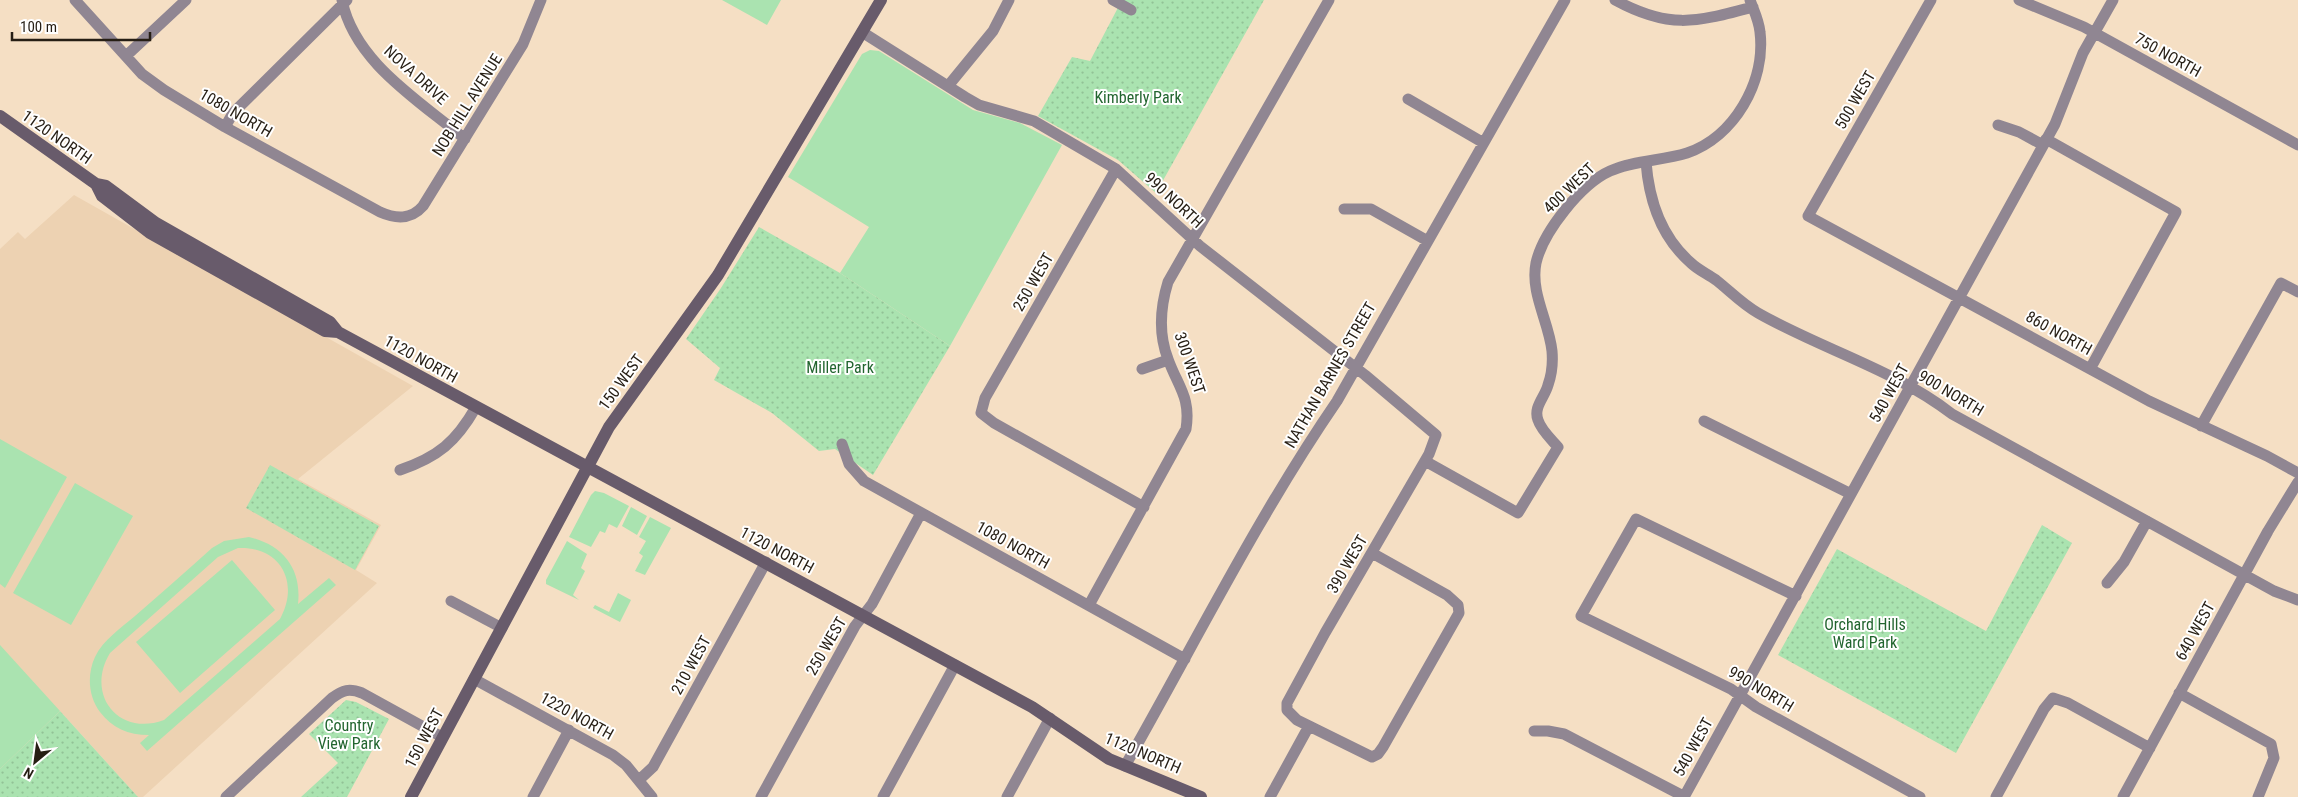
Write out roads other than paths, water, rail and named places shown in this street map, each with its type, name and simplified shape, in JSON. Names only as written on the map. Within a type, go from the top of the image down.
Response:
[{"type":"street","name":"1080 NORTH","points":[[75,0],[126,56],[154,83],[225,126],[380,212],[390,217],[407,217]]},
{"type":"street","points":[[126,56],[186,0]]},
{"type":"street","name":"NOB HILL AVENUE","points":[[407,217],[423,206],[465,139],[523,44],[540,0]]},
{"type":"street","name":"150 WEST","points":[[411,797],[588,468],[594,453],[623,404],[699,303],[723,267],[882,0]]},
{"type":"street","points":[[948,86],[992,31],[1009,0]]},
{"type":"street","points":[[1113,0],[1131,10]]},
{"type":"street","name":"300 WEST","points":[[1089,605],[1186,429],[1188,417],[1187,403],[1183,389],[1168,360],[1162,331],[1164,295],[1174,269],[1329,0]]},
{"type":"street","name":"NATHAN BARNES STREET","points":[[1125,766],[1565,0]]},
{"type":"street","points":[[1615,0],[1637,11],[1681,22],[1711,18],[1752,4]]},
{"type":"street","name":"500 WEST","points":[[1808,216],[1931,0]]},
{"type":"street","name":"750 NORTH","points":[[2019,0],[2094,33],[2298,145]]},
{"type":"street","name":"540 WEST","points":[[1685,797],[2045,142],[2062,108],[2078,64],[2113,0]]},
{"type":"street","points":[[225,126],[233,113],[344,1]]},
{"type":"street","name":"NOVA DRIVE","points":[[344,1],[345,13],[371,58],[465,139]]},
{"type":"street","name":"400 WEST","points":[[1425,462],[1518,513],[1558,447],[1542,427],[1537,416],[1538,406],[1549,383],[1552,362],[1550,342],[1536,284],[1535,271],[1538,253],[1555,222],[1592,183],[1611,170],[1670,158],[1699,148],[1718,136],[1737,115],[1752,87],[1759,58],[1760,31],[1752,4]]},
{"type":"street","name":"990 NORTH","points":[[862,32],[979,105],[1034,121],[1056,132],[1116,169],[1191,239],[1355,368],[1436,435]]},
{"type":"street","points":[[1408,98],[1482,142]]},
{"type":"street","name":"1120 NORTH","points":[[0,116],[96,184],[102,196],[150,233],[325,331],[338,332],[864,615],[1050,718],[1090,747],[1125,766],[1180,786],[1201,797]]},
{"type":"street","points":[[1998,125],[2045,142],[2176,212],[2090,369]]},
{"type":"street","name":"900 NORTH","points":[[1646,162],[1650,190],[1662,227],[1676,248],[1693,265],[1759,314],[1910,386],[1933,399],[1952,414],[2244,575],[2274,591],[2298,600]]},
{"type":"street","name":"250 WEST","points":[[1116,169],[985,398],[981,413],[994,423],[1144,507]]},
{"type":"street","points":[[1344,209],[1372,209],[1426,240]]},
{"type":"street","name":"860 NORTH","points":[[1808,216],[2149,401],[2267,456],[2298,473]]},
{"type":"street","points":[[2201,426],[2281,283],[2298,292]]},
{"type":"street","points":[[1142,369],[1168,360]]},
{"type":"street","points":[[400,470],[424,462],[447,446],[465,428],[476,407]]},
{"type":"street","points":[[1704,421],[1851,494]]},
{"type":"street","name":"390 WEST","points":[[1309,726],[1297,720],[1287,710],[1290,697],[1434,446],[1436,435]]},
{"type":"street","name":"1080 NORTH","points":[[842,444],[849,464],[864,481],[1185,659]]},
{"type":"street","name":"640 WEST","points":[[2123,797],[2244,575],[2298,482]]},
{"type":"street","name":"250 WEST","points":[[761,797],[855,626],[872,604],[921,513]]},
{"type":"street","name":"990 NORTH","points":[[1796,596],[1636,519],[1581,616],[1731,689],[1756,707],[1920,797]]},
{"type":"street","points":[[2107,583],[2124,562],[2147,521]]},
{"type":"street","points":[[1270,797],[1309,726],[1372,757],[1378,754],[1456,619],[1458,605],[1447,595],[1372,554]]},
{"type":"street","name":"210 WEST","points":[[639,780],[653,767],[766,562]]},
{"type":"street","points":[[452,601],[502,628]]},
{"type":"street","points":[[883,797],[955,665]]},
{"type":"street","name":"1220 NORTH","points":[[474,678],[613,755],[639,780],[652,797]]},
{"type":"street","points":[[226,797],[344,690],[362,693],[442,738]]},
{"type":"street","points":[[2180,693],[2266,740],[2273,749],[2273,762],[2258,797]]},
{"type":"street","points":[[1996,797],[2044,709],[2053,698],[2068,703],[2150,748]]},
{"type":"street","points":[[1007,797],[1050,718]]},
{"type":"street","points":[[533,797],[569,730]]},
{"type":"street","points":[[1534,731],[1564,734],[1685,797]]},
{"type":"park label","name":"Kimberly Park","points":[[1138,97]]},
{"type":"park label","name":"Miller Park","points":[[840,367]]},
{"type":"park label","name":"Orchard Hills Ward Park","points":[[1865,633]]},
{"type":"park label","name":"Country View Park","points":[[349,734]]}]
